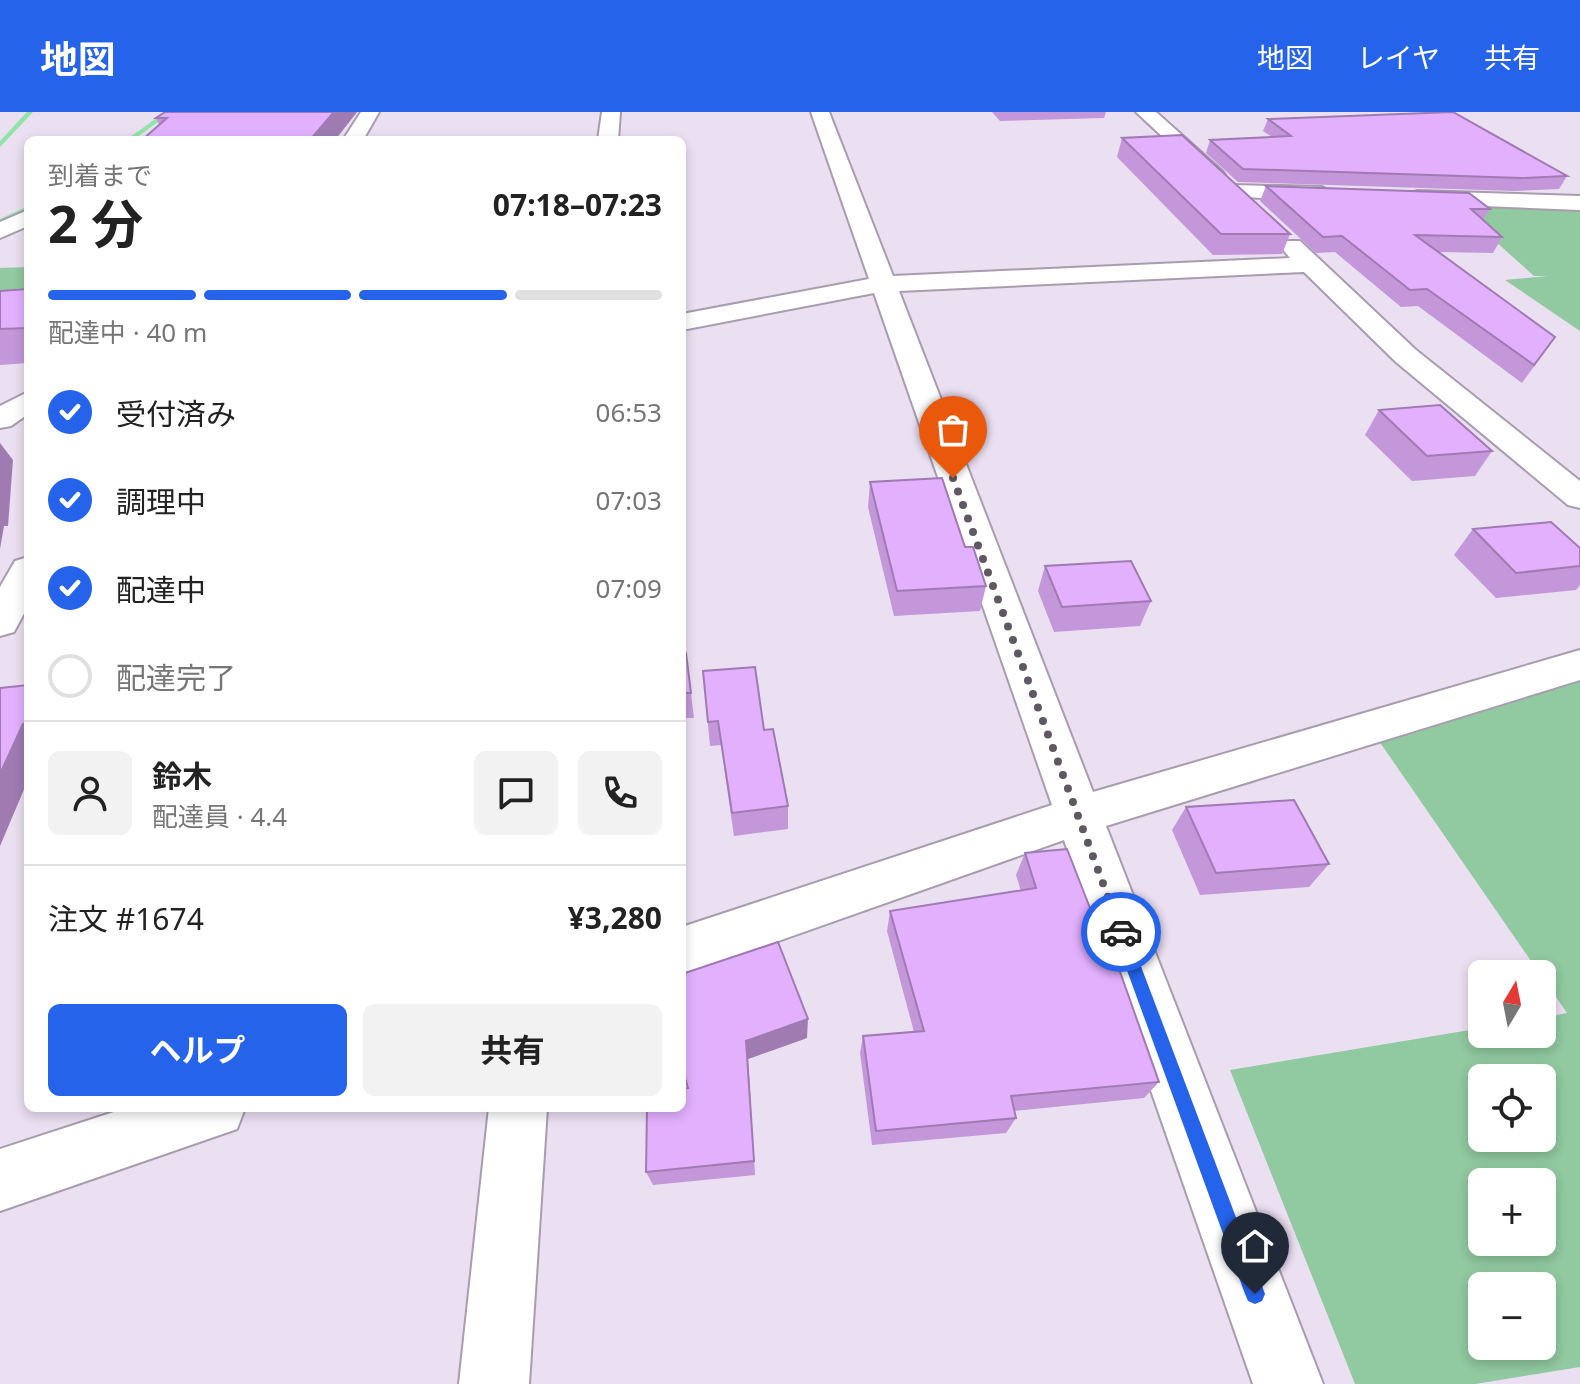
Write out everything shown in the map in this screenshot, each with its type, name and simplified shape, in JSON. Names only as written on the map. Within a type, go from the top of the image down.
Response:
[{"type":"street","points":[[355,136],[370,112]]},
{"type":"street","points":[[608,136],[611,112]]},
{"type":"street","points":[[820,112],[1288,1384]]},
{"type":"street","points":[[1145,112],[1406,356],[1580,498]]},
{"type":"street","points":[[1232,191],[1339,195]]},
{"type":"street","points":[[1398,197],[1580,203]]},
{"type":"street","points":[[0,231],[24,219]]},
{"type":"street","points":[[0,242],[24,241]]},
{"type":"street","points":[[686,321],[881,284],[1311,264]]},
{"type":"street","points":[[0,419],[24,404]]},
{"type":"street","points":[[0,442],[24,438]]},
{"type":"street","points":[[0,561],[24,555]]},
{"type":"street","points":[[0,623],[24,577]]},
{"type":"street","points":[[686,950],[1078,816],[1580,665]]},
{"type":"street","points":[[0,1180],[204,1112]]},
{"type":"street","points":[[494,1384],[518,1112]]},
{"type":"green space","points":[[1339,195],[1580,203],[1580,331],[1505,280],[1548,276],[1534,276],[1484,231]]},
{"type":"green space","points":[[24,267],[24,310],[0,311],[0,268]]},
{"type":"green space","points":[[1580,665],[1580,1367],[1475,1384],[1355,1384],[1230,1070],[1468,1030],[1468,1048],[1556,1048],[1556,1015],[1567,1013],[1556,997],[1556,960],[1530,960],[1370,728]]},
{"type":"building","points":[[165,112],[334,112],[313,136],[147,136],[167,118],[156,118]]},
{"type":"building","points":[[1453,112],[1567,176],[1522,178],[1243,169],[1210,140],[1291,136],[1268,119]]},
{"type":"building","points":[[1182,135],[1290,234],[1221,234],[1122,138]]},
{"type":"building","points":[[1266,186],[1469,193],[1490,209],[1471,209],[1502,237],[1415,235],[1555,337],[1534,365],[1427,289],[1410,290],[1342,236],[1323,237]]},
{"type":"building","points":[[24,289],[24,328],[0,329],[0,291]]},
{"type":"building","points":[[1440,405],[1492,451],[1427,456],[1379,410]]},
{"type":"building","points":[[942,478],[965,547],[973,547],[986,586],[897,591],[870,482]]},
{"type":"building","points":[[1551,522],[1580,548],[1580,566],[1516,573],[1473,529]]},
{"type":"building","points":[[1131,561],[1151,601],[1062,607],[1045,566]]},
{"type":"building","points":[[686,653],[691,693],[686,693]]},
{"type":"building","points":[[755,667],[764,730],[773,729],[788,806],[732,813],[718,721],[708,722],[703,671]]},
{"type":"building","points":[[24,685],[24,724],[0,774],[0,688]]},
{"type":"building","points":[[1294,800],[1329,864],[1216,873],[1186,807]]},
{"type":"building","points":[[1067,849],[1090,908],[1103,907],[1124,968],[1119,969],[1159,1082],[1011,1096],[1016,1118],[876,1131],[863,1036],[924,1031],[890,911],[1036,888],[1025,853]]},
{"type":"building","points":[[778,942],[808,1019],[746,1041],[754,1161],[646,1172],[647,1112],[686,1112],[686,973]]},
{"type":"waterway","points":[[0,145],[30,112]]},
{"type":"waterway","points":[[135,136],[169,112]]},
{"type":"waterway","points":[[0,222],[24,210]]},
{"type":"way so far","points":[[953,478],[1121,932]]},
{"type":"route","points":[[1121,932],[1255,1294]]}]
